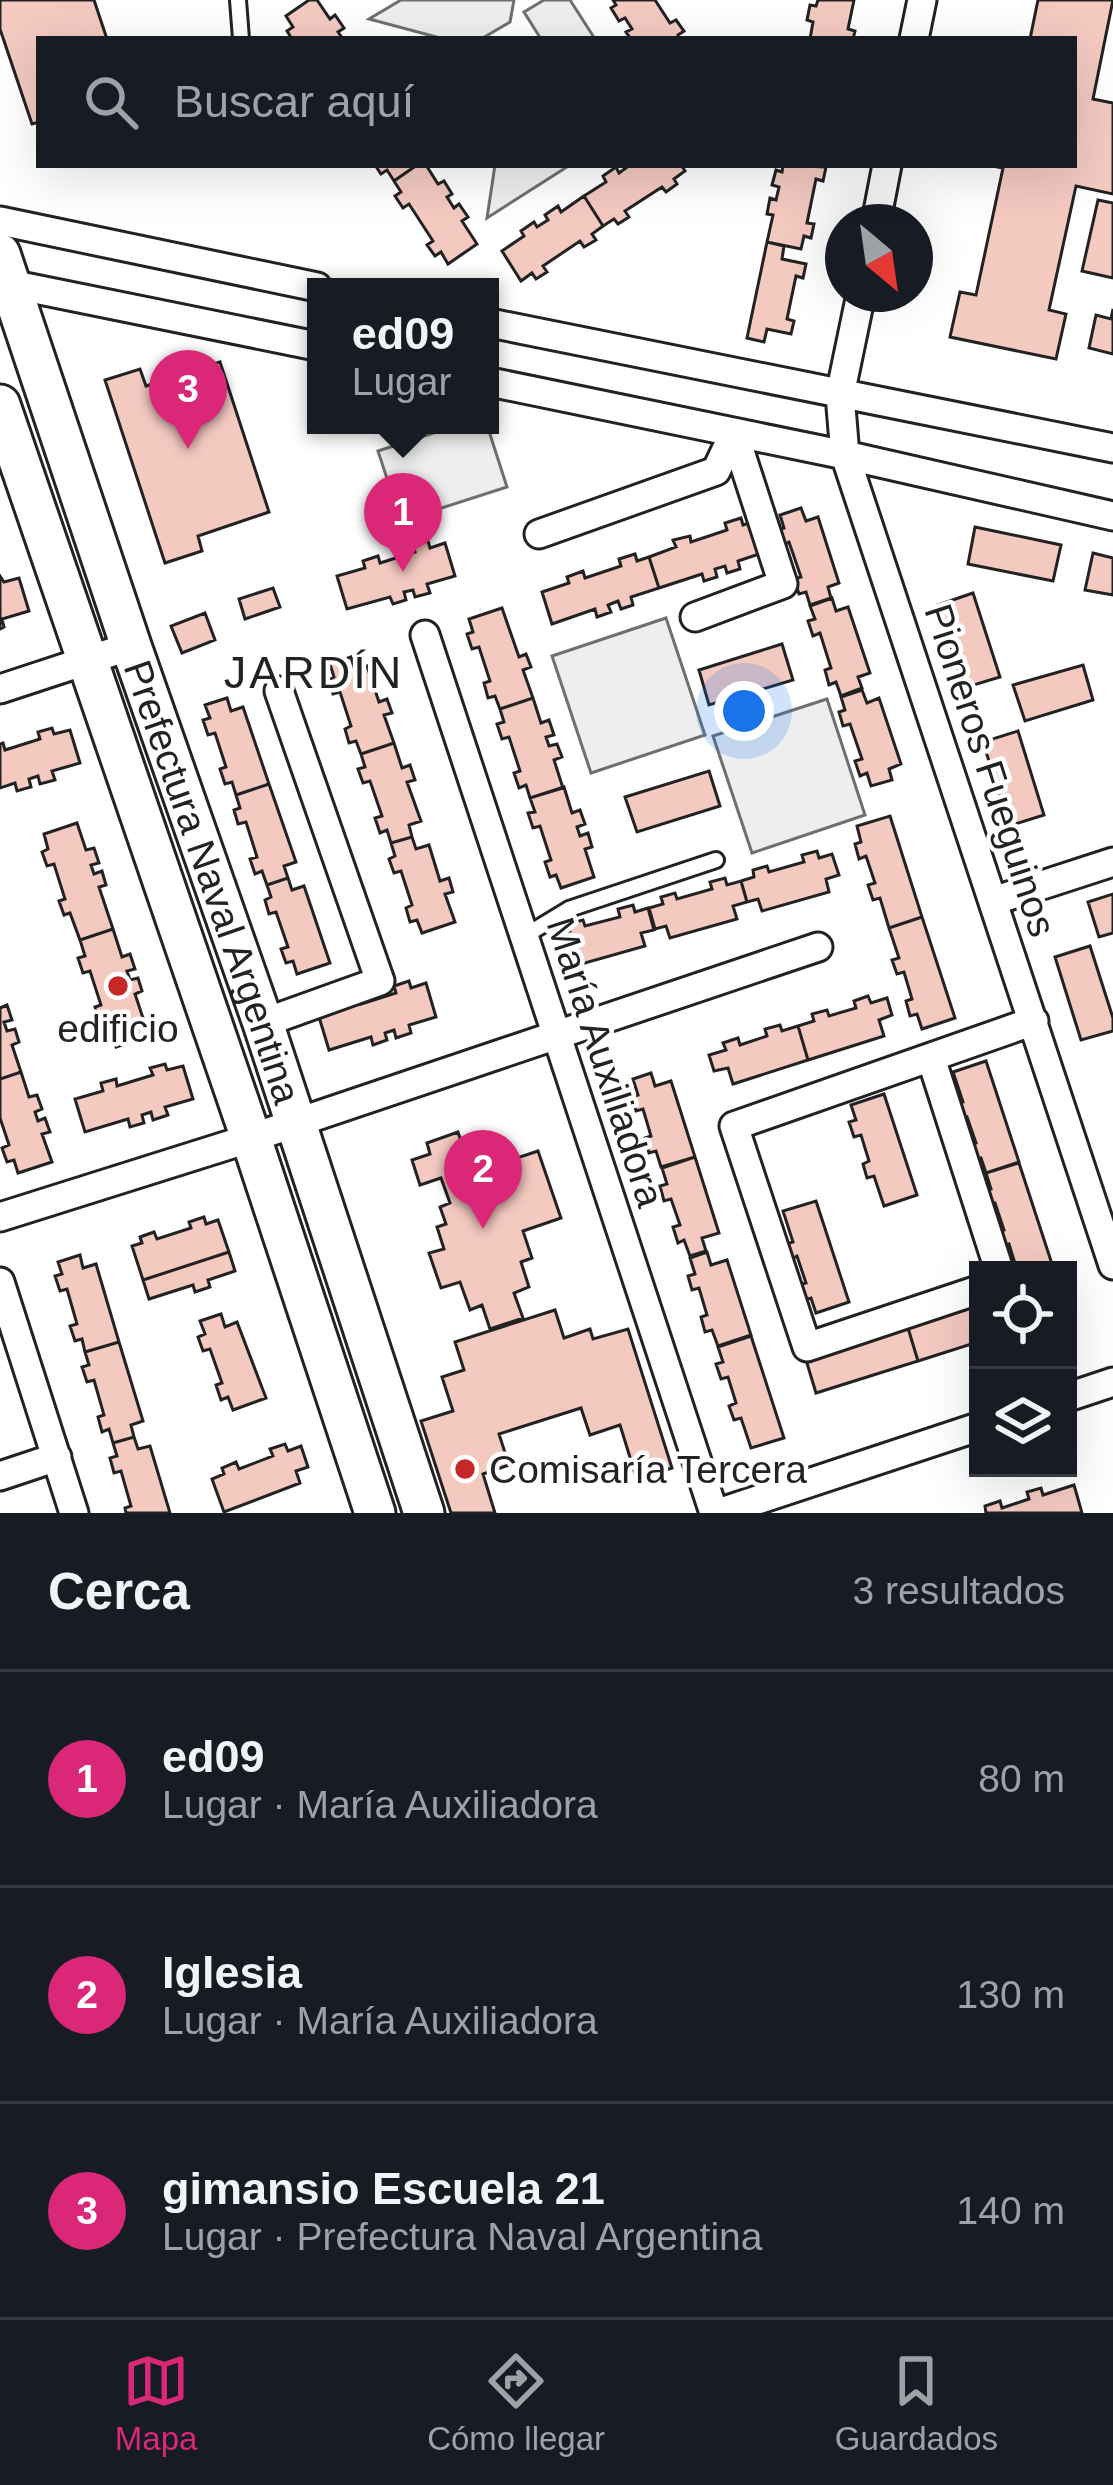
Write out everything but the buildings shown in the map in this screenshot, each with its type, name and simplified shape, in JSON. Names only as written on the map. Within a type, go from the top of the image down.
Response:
[{"type":"main road","name":"Prefectura Naval Argentina","points":[[3,273],[263,1022],[424,1513]]},
{"type":"main road","name":"Prefectura Naval Argentina","points":[[0,405],[375,1513]]},
{"type":"street","points":[[915,36],[922,0]]},
{"type":"street","points":[[879,204],[886,168]]},
{"type":"street","points":[[0,221],[307,285]]},
{"type":"street","points":[[3,273],[307,344]]},
{"type":"street","name":"Pioneros Fueguinos","points":[[857,312],[840,395],[845,455],[1113,1265]]},
{"type":"street","points":[[499,324],[1113,448]]},
{"type":"street","points":[[499,384],[1113,516]]},
{"type":"street","points":[[539,533],[716,471],[734,433]]},
{"type":"street","points":[[695,617],[783,584],[734,433]]},
{"type":"street","name":"María Auxiliadora","points":[[425,635],[716,1513]]},
{"type":"street","points":[[0,689],[130,646]]},
{"type":"street","points":[[263,1022],[380,982],[279,691]]},
{"type":"street","points":[[993,901],[1113,862]]},
{"type":"street","points":[[0,1217],[818,947]]},
{"type":"street","points":[[969,1293],[807,1347],[734,1126],[1034,1022]]},
{"type":"street","points":[[932,1058],[996,1261]]},
{"type":"street","points":[[0,1282],[74,1513]]},
{"type":"street","points":[[1077,1394],[1113,1382]]},
{"type":"street","points":[[716,1513],[969,1430]]},
{"type":"street","points":[[0,1477],[57,1457]]},
{"type":"lane","points":[[238,0],[241,36]]},
{"type":"lane","points":[[523,937],[569,909],[716,860]]},
{"type":"shaded area","points":[[401,0],[514,0],[510,22],[486,36],[433,36],[369,19]]},
{"type":"shaded area","points":[[544,0],[570,0],[593,36],[539,36],[524,12]]},
{"type":"shaded area","points":[[495,168],[565,168],[487,218]]},
{"type":"shaded area","points":[[430,434],[490,434],[507,487],[401,521],[378,451]]},
{"type":"shaded area","points":[[666,618],[705,735],[591,773],[552,656]]},
{"type":"shaded area","points":[[827,699],[865,815],[752,853],[713,736]]},
{"type":"place","name":"gimansio Escuela 21","points":[[188,449]]},
{"type":"place","name":"ed09","points":[[403,572]]},
{"type":"place","name":"edificio","points":[[118,986]]},
{"type":"place","name":"Iglesia","points":[[483,1229]]},
{"type":"place","name":"Comisaría Tercera","points":[[465,1469]]},
{"type":"district","name":"JARDÍN","points":[[314,672]]}]
